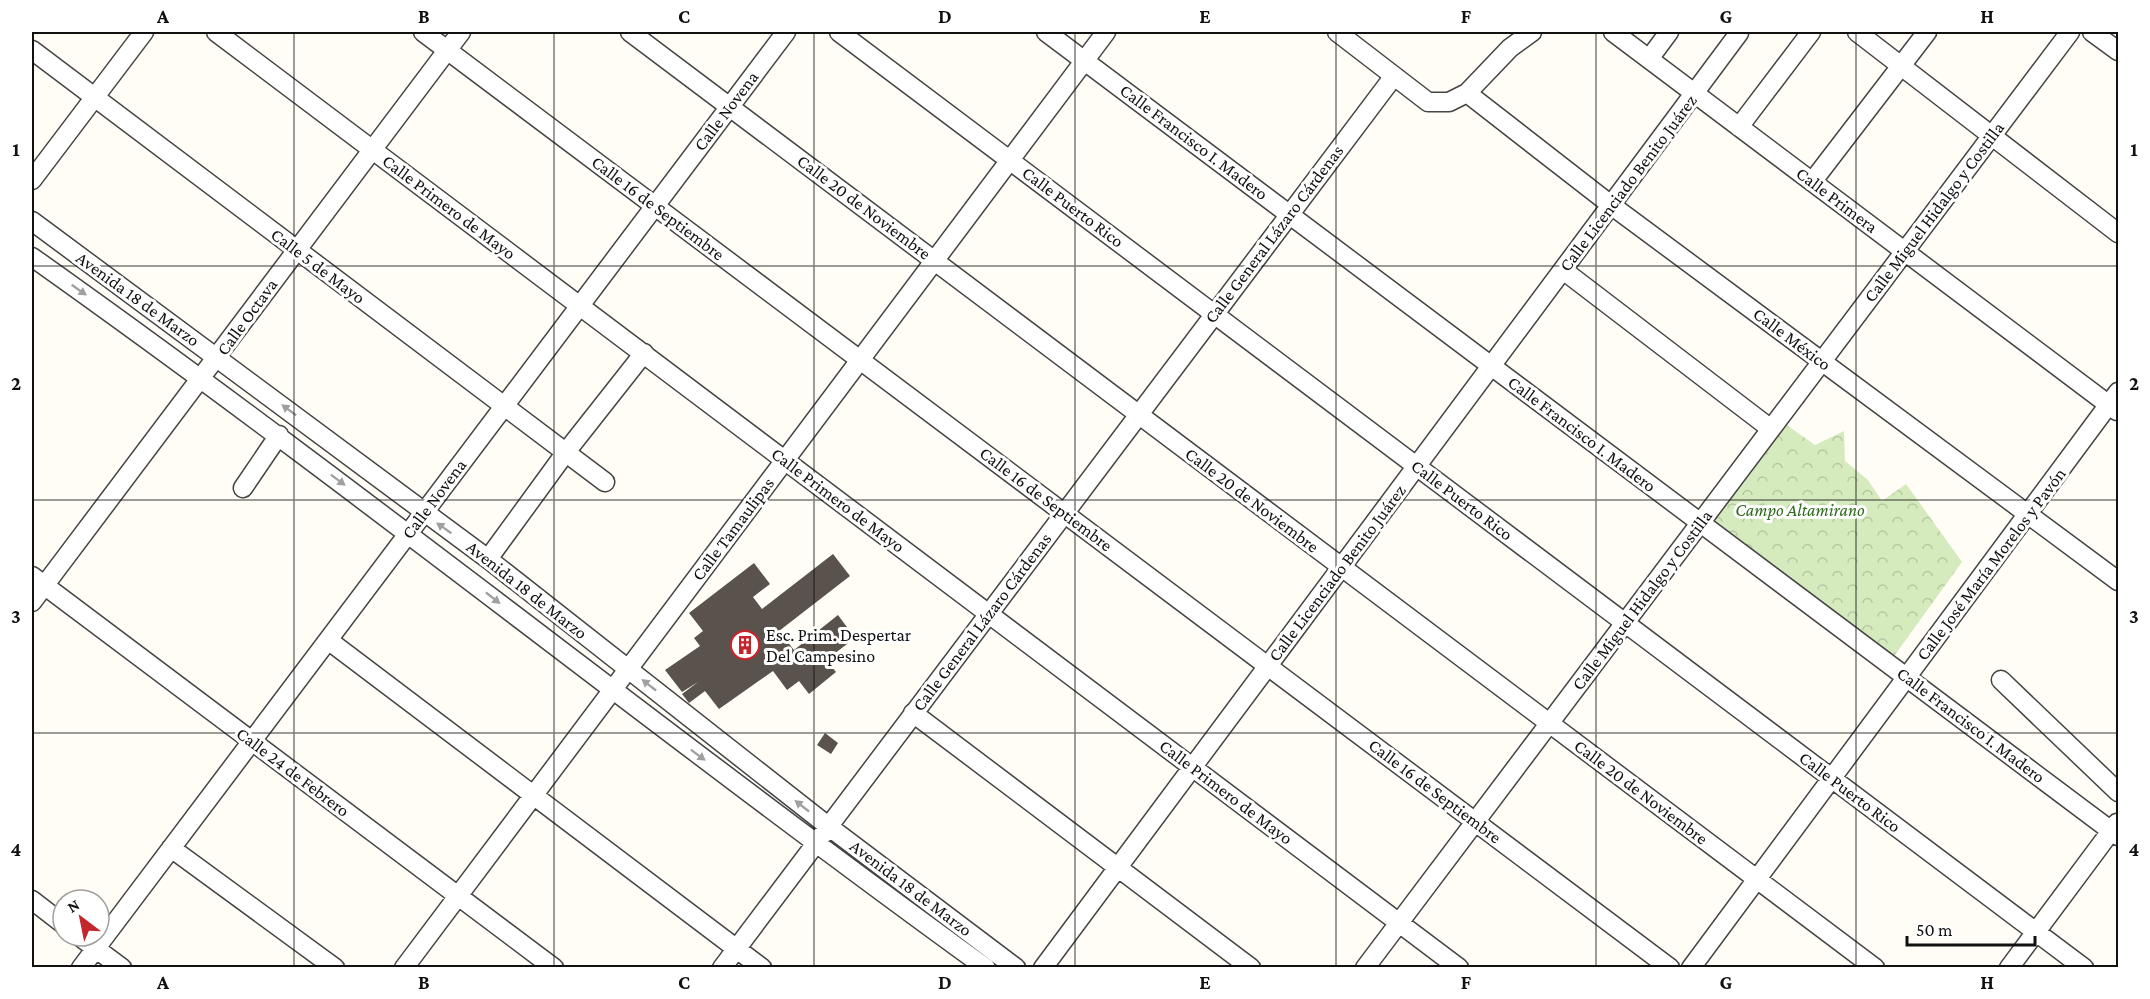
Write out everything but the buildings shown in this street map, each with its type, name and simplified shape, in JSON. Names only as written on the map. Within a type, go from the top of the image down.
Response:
[{"type":"street","points":[[32,180],[144,32]]},
{"type":"street","name":"Calle Primero de Mayo","points":[[216,32],[1459,968]]},
{"type":"street","name":"Calle 16 de Septiembre","points":[[423,32],[1670,968]]},
{"type":"street","name":"Calle Octava","points":[[32,602],[38,581],[218,357],[461,32]]},
{"type":"street","name":"Calle 20 de Noviembre","points":[[630,32],[1875,968]]},
{"type":"street","name":"Calle Novena","points":[[111,928],[786,32]]},
{"type":"street","name":"Calle Puerto Rico","points":[[839,32],[2084,968]]},
{"type":"street","name":"Calle Francisco I. Madero","points":[[1046,32],[1907,677],[2116,829]]},
{"type":"street","name":"Calle Tamaulipas","points":[[404,968],[1106,32]]},
{"type":"street","points":[[1337,32],[1428,102],[1449,102],[1467,93],[1510,48],[1532,32]]},
{"type":"street","name":"Calle Primera","points":[[1612,32],[1904,251],[2115,403]]},
{"type":"street","points":[[1649,59],[1669,32]]},
{"type":"street","points":[[1739,127],[1811,32]]},
{"type":"street","points":[[1857,32],[2118,233]]},
{"type":"street","points":[[1812,182],[1927,32]]},
{"type":"street","name":"Calle Miguel Hidalgo y Costilla","points":[[1365,968],[2070,32]]},
{"type":"street","points":[[2092,32],[2118,51]]},
{"type":"street","name":"Calle Licenciado Benito Juárez","points":[[1043,968],[1739,33]]},
{"type":"street","name":"Calle 5 de Mayo","points":[[32,50],[605,482]]},
{"type":"street","name":"Calle General Lázaro Cárdenas","points":[[722,968],[1394,76]]},
{"type":"street","name":"Calle México","points":[[1467,93],[1611,205],[2118,581]]},
{"type":"street","name":"Avenida 18 de Marzo","points":[[32,221],[488,559],[828,826],[1016,968]]},
{"type":"street","name":"Avenida 18 de Marzo","points":[[32,257],[279,435],[815,844],[986,968]]},
{"type":"street","points":[[1563,270],[1771,429]]},
{"type":"street","points":[[488,559],[566,452],[644,353]]},
{"type":"street","name":"Calle José María Morelos y Pavón","points":[[1691,968],[2028,514],[2115,403]]},
{"type":"street","points":[[243,488],[279,435]]},
{"type":"street","name":"Calle 24 de Febrero","points":[[38,581],[555,968]]},
{"type":"street","points":[[328,640],[762,968]]},
{"type":"street","points":[[2001,680],[2118,792]]},
{"type":"street","points":[[913,713],[1251,968]]},
{"type":"street","points":[[2009,968],[2116,829]]},
{"type":"street","points":[[171,848],[334,968]]},
{"type":"street","points":[[32,900],[51,915]]},
{"type":"street","points":[[96,948],[122,968]]},
{"type":"street","name":"Calle Novena","points":[[81,968],[96,948]]},
{"type":"green space","name":"Campo Altamirano","points":[[1781,421],[1815,445],[1844,431],[1845,461],[1868,480],[1882,501],[1906,484],[1962,562],[1892,659],[1706,523]]},
{"type":"place","name":"Esc. Prim. Despertar Del Campesino","points":[[745,645]]}]
